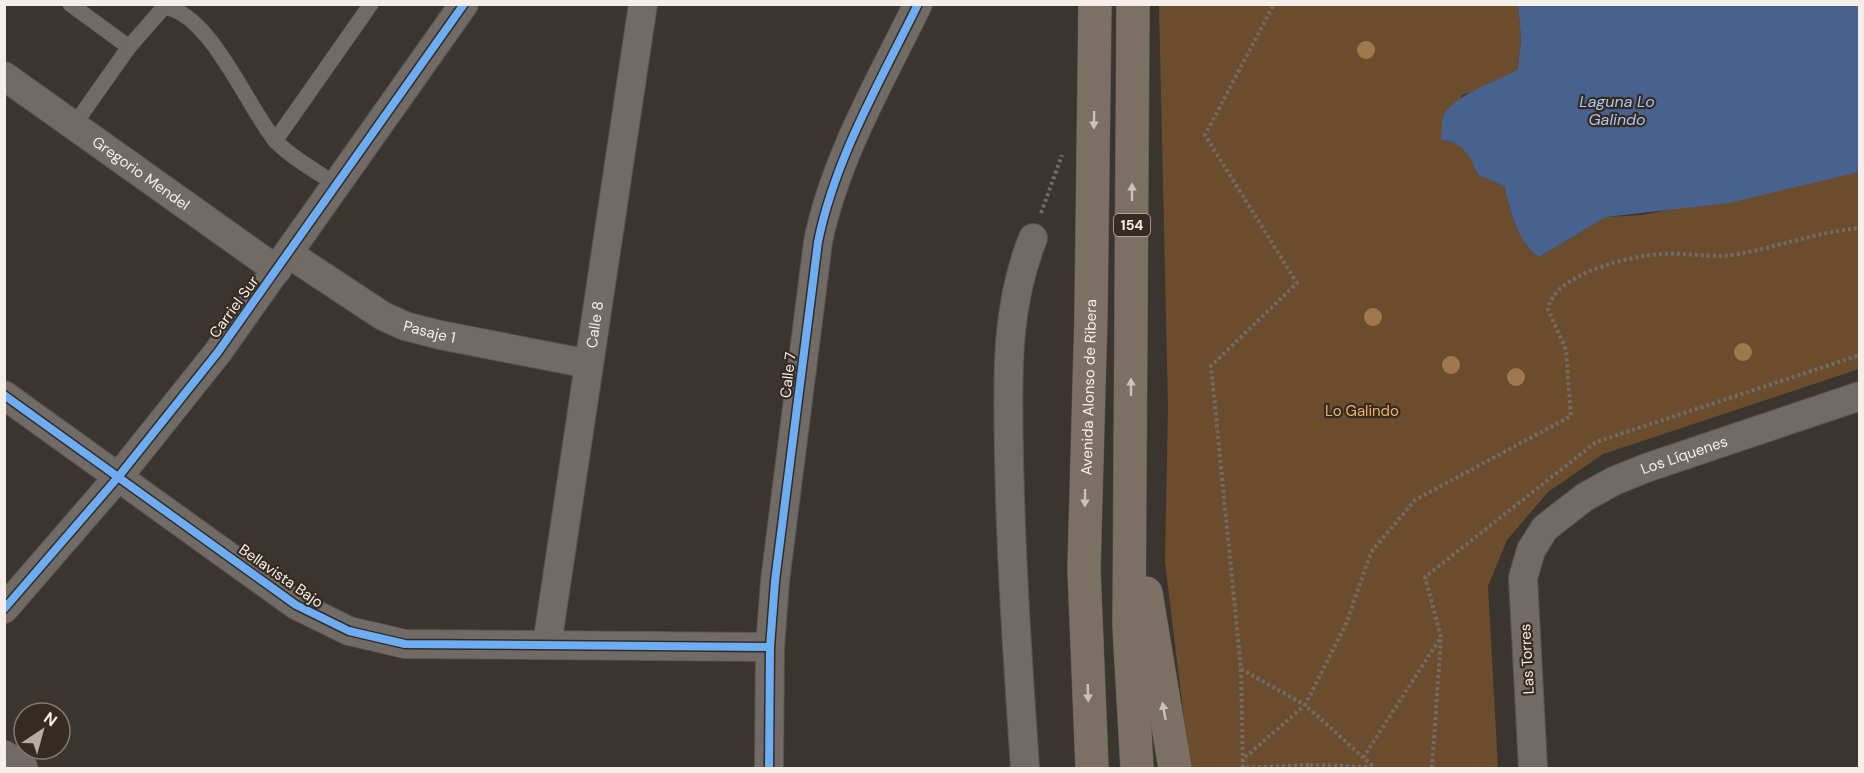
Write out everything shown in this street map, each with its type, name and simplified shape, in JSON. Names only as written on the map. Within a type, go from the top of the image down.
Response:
[{"type":"highway","name":"Avenida Alonso de Ribera","points":[[1089,759],[1084,569],[1095,4]]},
{"type":"highway","name":"154","points":[[1133,4],[1129,626],[1137,768]]},
{"type":"highway","points":[[1131,445],[1150,624],[1175,768]]},
{"type":"street","name":"Carriel Sur","points":[[4,609],[119,476],[218,352],[464,4]]},
{"type":"street","name":"Calle 8","points":[[547,645],[643,4]]},
{"type":"street","name":"Calle 7","points":[[769,768],[770,647],[780,529],[823,219],[841,162],[918,4]]},
{"type":"street","name":"Gregorio Mendel","points":[[4,76],[74,125],[283,262]]},
{"type":"street","points":[[1025,768],[1013,574],[1009,338],[1015,291],[1033,238]]},
{"type":"street","name":"Pasaje 1","points":[[283,262],[405,326],[589,364]]},
{"type":"street","name":"Bellavista Bajo","points":[[4,395],[296,605],[349,631],[405,644],[770,647]]},
{"type":"street","name":"Los Líquenes","points":[[1531,550],[1545,528],[1555,519],[1614,481],[1646,468],[1860,396]]},
{"type":"street","name":"Las Torres","points":[[1531,550],[1524,578],[1533,768]]},
{"type":"street","points":[[4,757],[21,768]]},
{"type":"lane","points":[[70,4],[129,47]]},
{"type":"lane","points":[[275,141],[371,4]]},
{"type":"lane","points":[[74,125],[129,47],[164,7],[172,8],[201,27],[275,141],[337,185]]},
{"type":"path","points":[[1241,669],[1305,705],[1374,767],[1241,768],[1241,669],[1210,366],[1297,283],[1205,135],[1274,4]]},
{"type":"path","points":[[1241,760],[1305,705],[1347,624],[1371,552],[1415,500],[1571,416],[1566,351],[1548,309],[1549,300],[1561,286],[1568,281],[1615,263],[1660,254],[1710,256],[1738,254],[1828,231],[1860,228]]},
{"type":"path","points":[[1432,768],[1442,637],[1425,577],[1596,442],[1860,355]]},
{"type":"path","points":[[1363,758],[1442,637]]},
{"type":"green space","name":"Lo Galindo","points":[[1159,5],[1518,5],[1521,38],[1518,69],[1491,85],[1462,95],[1441,140],[1461,147],[1469,155],[1478,175],[1504,186],[1520,235],[1531,251],[1539,257],[1606,217],[1642,215],[1859,172],[1859,369],[1603,454],[1548,492],[1507,540],[1488,586],[1498,768],[1190,768],[1165,562],[1168,406]]},
{"type":"water","name":"Laguna Lo Galindo","points":[[1518,5],[1859,5],[1859,172],[1729,203],[1606,217],[1539,257],[1531,251],[1520,235],[1504,186],[1478,175],[1461,147],[1441,140],[1442,122],[1451,106],[1468,94],[1518,69],[1521,38]]},
{"type":"cycle path","points":[[4,609],[119,476],[218,352],[464,4]]},
{"type":"cycle path","points":[[769,768],[770,647],[775,581],[818,242],[835,180],[847,150],[918,4]]},
{"type":"cycle path","points":[[4,395],[296,605],[349,631],[405,644],[770,647]]}]
